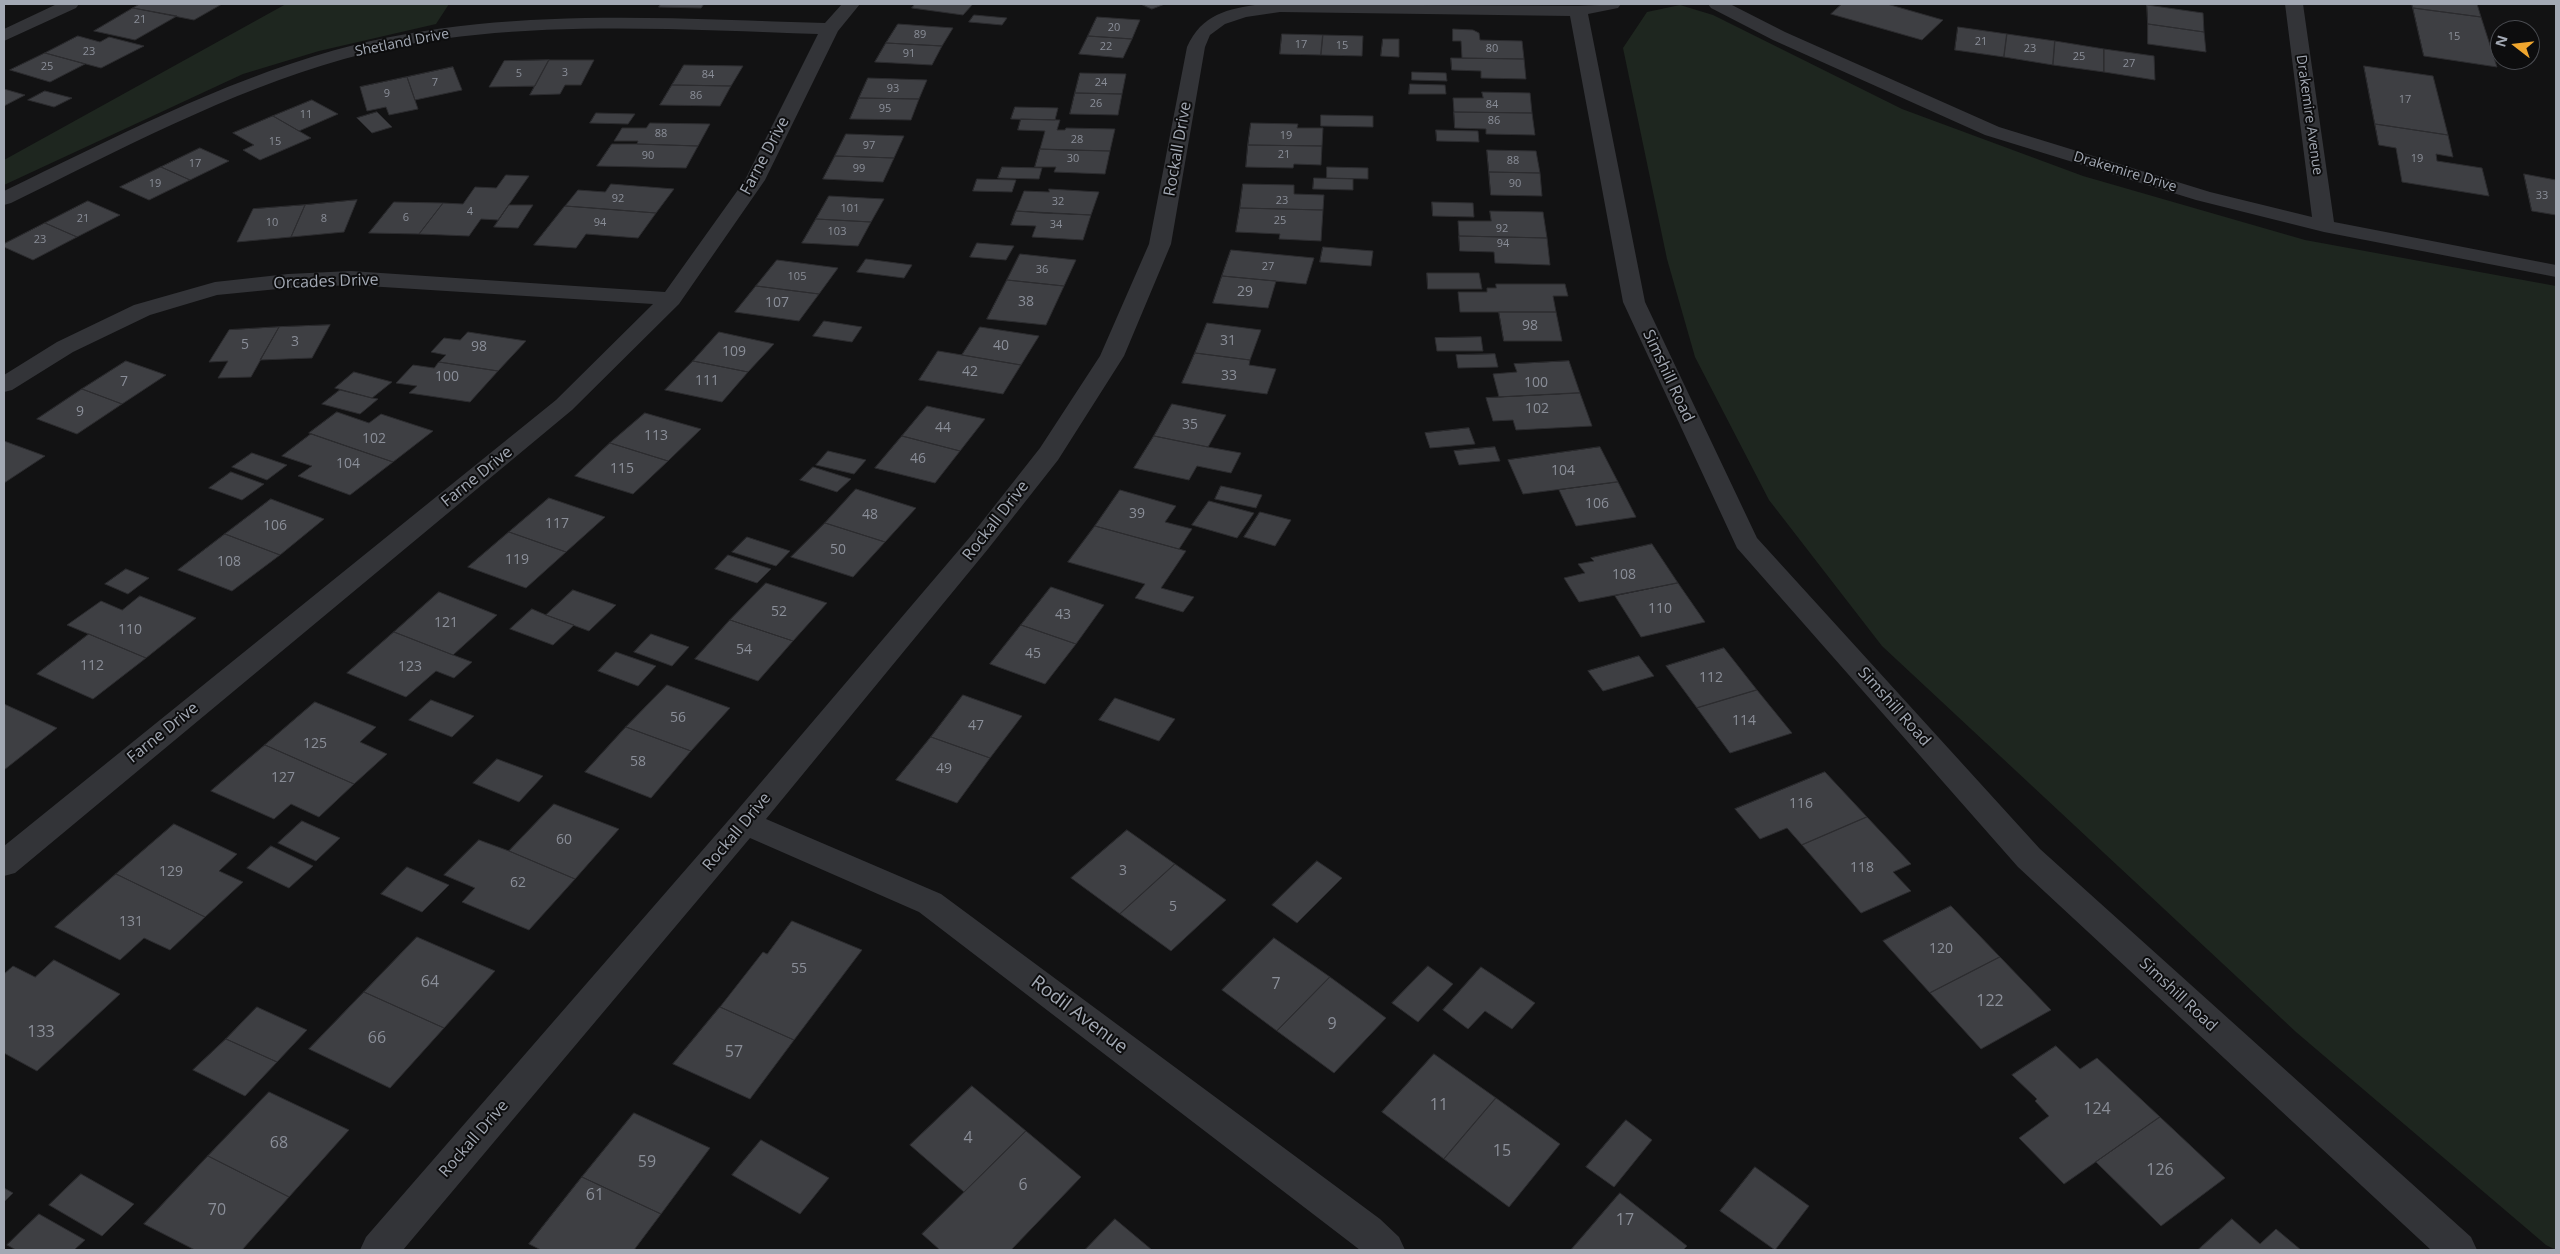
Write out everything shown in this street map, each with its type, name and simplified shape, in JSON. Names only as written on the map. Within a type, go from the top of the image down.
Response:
[{"type":"street","points":[[4,36],[70,4]]},
{"type":"street","name":"Farne Drive","points":[[4,864],[564,405],[671,299],[755,180],[830,29],[851,4]]},
{"type":"street","name":"Rockall Drive","points":[[379,1250],[745,823],[979,544],[1049,454],[1112,356],[1160,244],[1196,47],[1203,32],[1223,19],[1256,8],[1290,6],[1578,11],[1612,4]]},
{"type":"street","name":"Drakemire Drive","points":[[1717,4],[1779,36],[1992,131],[2203,196],[2324,226],[2556,271]]},
{"type":"street","name":"Drakemire Avenue","points":[[2294,4],[2324,226]]},
{"type":"street","name":"Simshill Road","points":[[1578,11],[1634,302],[1746,542],[2029,858],[2458,1250]]},
{"type":"street","name":"Shetland Drive","points":[[4,199],[199,106],[275,75],[376,48],[441,35],[512,28],[629,22],[830,29]]},
{"type":"street","name":"Orcades Drive","points":[[4,385],[65,347],[142,310],[215,290],[288,281],[351,278],[671,299]]},
{"type":"street","name":"Rodil Avenue","points":[[745,823],[930,903],[1367,1232],[1386,1250]]},
{"type":"shaded area","points":[[286,4],[449,4],[436,24],[319,51],[243,74],[4,185],[4,160]]},
{"type":"shaded area","points":[[1680,5],[1713,15],[1902,109],[2083,176],[2305,240],[2556,286],[2556,1250],[2546,1245],[2296,1032],[1882,646],[1769,500],[1695,357],[1667,259],[1623,48],[1647,12]]},
{"type":"building","points":[[140,4],[222,4],[194,20],[133,8]]},
{"type":"building","points":[[661,4],[704,4],[701,8],[659,7]]},
{"type":"building","points":[[915,4],[973,4],[963,15],[912,8]]},
{"type":"building","points":[[1141,4],[1165,4],[1152,9]]},
{"type":"building","points":[[1842,4],[1887,4],[1943,20],[1922,40],[1831,14]]},
{"type":"building","points":[[2412,4],[2477,4],[2481,17],[2413,8]]},
{"type":"building","points":[[2147,5],[2203,13],[2204,32],[2148,24]]},
{"type":"building","points":[[133,8],[177,16],[135,40],[94,31]]},
{"type":"building","points":[[2413,8],[2481,17],[2490,45],[2490,66],[2424,56]]},
{"type":"building","points":[[974,15],[1007,18],[1002,25],[969,22]]},
{"type":"building","points":[[1097,17],[1140,20],[1132,39],[1088,36]]},
{"type":"building","points":[[898,24],[953,28],[942,46],[886,43]]},
{"type":"building","points":[[2148,24],[2204,32],[2206,52],[2148,44]]},
{"type":"building","points":[[1958,27],[2007,34],[2004,57],[1955,50]]},
{"type":"building","points":[[1453,29],[1473,30],[1479,33],[1480,40],[1522,41],[1524,59],[1462,58],[1461,41],[1453,41]]},
{"type":"building","points":[[1282,34],[1323,35],[1321,55],[1280,54]]},
{"type":"building","points":[[2007,34],[2055,41],[2053,65],[2004,57]]},
{"type":"building","points":[[1323,35],[1363,36],[1362,56],[1321,55]]},
{"type":"building","points":[[78,36],[100,42],[109,37],[144,46],[101,68],[45,53]]},
{"type":"building","points":[[1088,36],[1132,39],[1123,58],[1079,54]]},
{"type":"building","points":[[1383,39],[1399,39],[1399,57],[1381,56]]},
{"type":"building","points":[[2055,41],[2104,49],[2104,72],[2053,65]]},
{"type":"building","points":[[886,43],[942,46],[932,65],[875,62]]},
{"type":"building","points":[[2104,49],[2154,56],[2155,80],[2104,72]]},
{"type":"building","points":[[45,53],[85,64],[50,82],[10,70]]},
{"type":"building","points":[[1451,58],[1524,59],[1526,79],[1481,78],[1481,71],[1452,70]]},
{"type":"building","points":[[549,60],[594,60],[581,85],[565,85],[560,94],[530,95]]},
{"type":"building","points":[[549,60],[535,86],[489,87],[504,61]]},
{"type":"building","points":[[684,65],[743,66],[731,86],[672,85]]},
{"type":"building","points":[[2364,66],[2433,76],[2448,135],[2375,124]]},
{"type":"building","points":[[453,67],[462,90],[415,100],[407,77]]},
{"type":"building","points":[[1412,72],[1446,73],[1447,81],[1412,80]]},
{"type":"building","points":[[1080,73],[1126,74],[1122,94],[1075,93]]},
{"type":"building","points":[[407,77],[418,109],[389,115],[386,107],[367,111],[360,87]]},
{"type":"building","points":[[868,78],[927,80],[919,99],[859,98]]},
{"type":"building","points":[[1410,84],[1445,85],[1446,94],[1409,94]]},
{"type":"building","points":[[672,85],[731,86],[720,106],[660,105]]},
{"type":"building","points":[[4,89],[25,95],[4,106]]},
{"type":"building","points":[[45,91],[72,98],[54,107],[28,100]]},
{"type":"building","points":[[1482,92],[1530,93],[1532,113],[1454,112],[1453,98],[1483,98]]},
{"type":"building","points":[[1075,93],[1122,94],[1118,115],[1070,114]]},
{"type":"building","points":[[859,98],[919,99],[911,120],[850,119]]},
{"type":"building","points":[[312,100],[338,114],[299,131],[273,116]]},
{"type":"building","points":[[1015,107],[1058,108],[1055,120],[1011,119]]},
{"type":"building","points":[[377,112],[392,127],[372,133],[357,118]]},
{"type":"building","points":[[1454,112],[1532,113],[1535,135],[1486,134],[1486,129],[1455,128]]},
{"type":"building","points":[[596,113],[635,114],[628,124],[590,123]]},
{"type":"building","points":[[1321,115],[1373,116],[1373,127],[1321,126]]},
{"type":"building","points":[[273,116],[311,138],[260,160],[243,150],[254,145],[233,133]]},
{"type":"building","points":[[1021,119],[1060,120],[1057,130],[1065,130],[1066,128],[1115,129],[1110,151],[1040,149],[1045,131],[1018,130]]},
{"type":"building","points":[[650,123],[710,124],[698,146],[637,144],[638,141],[614,141],[622,128],[646,128]]},
{"type":"building","points":[[1251,123],[1298,124],[1297,128],[1323,128],[1322,146],[1248,145]]},
{"type":"building","points":[[2375,124],[2448,135],[2453,157],[2436,154],[2437,161],[2482,168],[2489,196],[2402,182],[2396,148],[2379,145]]},
{"type":"building","points":[[1436,130],[1478,131],[1479,142],[1437,141]]},
{"type":"building","points":[[846,134],[904,136],[894,158],[835,156]]},
{"type":"building","points":[[612,144],[698,146],[686,168],[597,166]]},
{"type":"building","points":[[1248,145],[1322,146],[1321,165],[1294,164],[1293,168],[1246,167]]},
{"type":"building","points":[[200,148],[229,161],[190,180],[161,167]]},
{"type":"building","points":[[1040,149],[1110,151],[1105,174],[1054,172],[1056,167],[1035,167]]},
{"type":"building","points":[[1487,150],[1536,151],[1540,173],[1489,172]]},
{"type":"building","points":[[835,156],[894,158],[883,182],[823,179]]},
{"type":"building","points":[[161,167],[190,180],[149,200],[120,187]]},
{"type":"building","points":[[1002,167],[1042,168],[1039,179],[998,178]]},
{"type":"building","points":[[1327,167],[1368,168],[1368,179],[1327,178]]},
{"type":"building","points":[[1489,172],[1540,173],[1542,196],[1491,195]]},
{"type":"building","points":[[2524,174],[2556,180],[2556,215],[2532,211]]},
{"type":"building","points":[[506,175],[529,176],[498,220],[481,219],[469,236],[419,234],[443,203],[463,204],[475,187],[496,188]]},
{"type":"building","points":[[1314,178],[1353,179],[1353,190],[1313,189]]},
{"type":"building","points":[[977,179],[1016,180],[1012,192],[973,191]]},
{"type":"building","points":[[611,184],[674,189],[656,213],[565,206],[578,190],[605,192]]},
{"type":"building","points":[[1243,184],[1294,185],[1294,194],[1324,195],[1323,210],[1240,208]]},
{"type":"building","points":[[1049,189],[1099,192],[1091,215],[1016,211],[1024,191],[1049,192]]},
{"type":"building","points":[[829,196],[884,199],[871,222],[816,219]]},
{"type":"building","points":[[357,200],[344,232],[291,237],[305,205]]},
{"type":"building","points":[[88,201],[120,215],[77,237],[45,223]]},
{"type":"building","points":[[394,202],[443,203],[419,234],[369,233]]},
{"type":"building","points":[[1432,202],[1473,203],[1474,217],[1433,216]]},
{"type":"building","points":[[305,205],[291,237],[237,242],[253,209]]},
{"type":"building","points":[[509,205],[533,205],[518,228],[494,227]]},
{"type":"building","points":[[565,206],[656,213],[638,238],[586,234],[576,248],[534,245]]},
{"type":"building","points":[[1240,208],[1323,210],[1321,241],[1279,239],[1280,234],[1236,232]]},
{"type":"building","points":[[1016,211],[1091,215],[1083,240],[1032,237],[1036,226],[1011,225]]},
{"type":"building","points":[[1490,211],[1543,212],[1547,238],[1459,236],[1458,221],[1491,221]]},
{"type":"building","points":[[816,219],[871,222],[858,246],[802,243]]},
{"type":"building","points":[[45,223],[77,237],[33,260],[4,247],[4,244]]},
{"type":"building","points":[[1459,236],[1547,238],[1550,265],[1495,263],[1494,252],[1460,251]]},
{"type":"building","points":[[977,243],[1014,246],[1006,260],[970,257]]},
{"type":"building","points":[[1323,247],[1373,251],[1371,266],[1320,262]]},
{"type":"building","points":[[1231,250],[1314,258],[1306,284],[1222,276]]},
{"type":"building","points":[[1020,254],[1076,260],[1064,286],[1007,280]]},
{"type":"building","points":[[866,259],[912,265],[904,278],[857,272]]},
{"type":"building","points":[[777,260],[838,268],[819,294],[756,286]]},
{"type":"building","points":[[1427,273],[1479,273],[1482,289],[1428,289]]},
{"type":"building","points":[[1222,276],[1276,281],[1268,308],[1213,303]]},
{"type":"building","points":[[1007,280],[1064,286],[1046,325],[987,319]]},
{"type":"building","points":[[1496,284],[1565,284],[1568,296],[1553,296],[1556,312],[1460,312],[1458,292],[1487,292],[1487,288],[1496,288]]},
{"type":"building","points":[[756,286],[819,294],[799,321],[735,312]]},
{"type":"building","points":[[1499,312],[1556,312],[1562,341],[1504,341]]},
{"type":"building","points":[[824,321],[862,327],[852,342],[813,336]]},
{"type":"building","points":[[1207,323],[1261,330],[1250,360],[1195,353]]},
{"type":"building","points":[[330,325],[312,358],[260,360],[279,327]]},
{"type":"building","points":[[279,327],[251,377],[218,378],[228,361],[209,362],[229,330]]},
{"type":"building","points":[[980,327],[1039,336],[1021,365],[962,355]]},
{"type":"building","points":[[468,332],[526,341],[498,371],[439,362],[446,355],[431,352],[444,338],[460,340]]},
{"type":"building","points":[[719,332],[774,344],[748,372],[693,361]]},
{"type":"building","points":[[1481,337],[1483,351],[1437,351],[1435,338]]},
{"type":"building","points":[[938,351],[1021,365],[1003,394],[919,380]]},
{"type":"building","points":[[1195,353],[1250,360],[1249,365],[1276,369],[1267,394],[1182,383]]},
{"type":"building","points":[[1495,354],[1498,367],[1458,368],[1456,355]]},
{"type":"building","points":[[126,361],[166,375],[122,404],[82,389]]},
{"type":"building","points":[[693,361],[748,372],[722,402],[665,390]]},
{"type":"building","points":[[1569,361],[1580,393],[1499,397],[1493,374],[1517,372],[1514,364]]},
{"type":"building","points":[[439,362],[498,371],[470,402],[409,393],[417,386],[396,383],[413,365],[434,368]]},
{"type":"building","points":[[354,372],[392,382],[372,398],[335,388]]},
{"type":"building","points":[[82,389],[122,404],[77,434],[37,419]]},
{"type":"building","points":[[340,390],[378,399],[360,414],[322,404]]},
{"type":"building","points":[[1580,393],[1592,426],[1516,430],[1513,420],[1493,421],[1486,398]]},
{"type":"building","points":[[1172,404],[1226,415],[1208,447],[1154,436]]},
{"type":"building","points":[[927,406],[985,419],[960,451],[902,436]]},
{"type":"building","points":[[337,412],[369,423],[381,414],[433,431],[393,462],[309,433]]},
{"type":"building","points":[[645,413],[701,429],[668,461],[610,443]]},
{"type":"building","points":[[1469,428],[1475,444],[1430,448],[1425,433]]},
{"type":"building","points":[[311,434],[393,462],[350,495],[298,476],[312,466],[282,456]]},
{"type":"building","points":[[902,436],[960,451],[935,483],[875,468]]},
{"type":"building","points":[[1154,436],[1241,453],[1231,473],[1197,466],[1189,480],[1134,468]]},
{"type":"building","points":[[4,441],[45,456],[4,483]]},
{"type":"building","points":[[610,443],[668,461],[633,494],[575,476]]},
{"type":"building","points":[[1495,447],[1500,461],[1459,465],[1454,451]]},
{"type":"building","points":[[1600,447],[1618,482],[1523,494],[1508,460]]},
{"type":"building","points":[[828,451],[866,460],[854,474],[816,465]]},
{"type":"building","points":[[252,453],[287,465],[267,480],[232,467]]},
{"type":"building","points":[[813,467],[851,479],[837,492],[800,480]]},
{"type":"building","points":[[231,472],[264,484],[242,500],[209,488]]},
{"type":"building","points":[[1618,482],[1636,517],[1576,526],[1559,490]]},
{"type":"building","points":[[1221,486],[1262,495],[1256,508],[1215,499]]},
{"type":"building","points":[[856,489],[916,508],[885,542],[825,523]]},
{"type":"building","points":[[1120,490],[1176,506],[1165,522],[1192,529],[1179,549],[1095,526]]},
{"type":"building","points":[[549,498],[605,517],[566,552],[509,532]]},
{"type":"building","points":[[271,499],[324,519],[280,555],[225,534]]},
{"type":"building","points":[[1209,501],[1254,513],[1237,538],[1192,525]]},
{"type":"building","points":[[1260,512],[1291,520],[1275,546],[1244,537]]},
{"type":"building","points":[[825,523],[885,542],[853,577],[791,557]]},
{"type":"building","points":[[1095,526],[1186,551],[1161,588],[1194,597],[1183,612],[1135,598],[1145,584],[1068,562]]},
{"type":"building","points":[[509,532],[566,552],[526,588],[468,567]]},
{"type":"building","points":[[225,534],[280,555],[232,591],[178,570]]},
{"type":"building","points":[[747,537],[790,551],[776,566],[732,552]]},
{"type":"building","points":[[1652,544],[1678,583],[1579,602],[1564,578],[1585,573],[1578,564],[1594,561],[1591,558]]},
{"type":"building","points":[[728,555],[771,569],[757,583],[715,569]]},
{"type":"building","points":[[126,569],[149,578],[128,594],[105,584]]},
{"type":"building","points":[[766,583],[827,603],[793,641],[730,620]]},
{"type":"building","points":[[1678,583],[1705,622],[1641,637],[1615,596]]},
{"type":"building","points":[[1051,587],[1104,605],[1076,644],[1021,625]]},
{"type":"building","points":[[573,590],[616,605],[589,631],[546,615]]},
{"type":"building","points":[[439,592],[497,615],[453,655],[394,632]]},
{"type":"building","points":[[140,596],[196,618],[146,658],[67,625],[101,601],[122,610]]},
{"type":"building","points":[[532,609],[574,625],[553,645],[510,629]]},
{"type":"building","points":[[730,620],[793,641],[758,681],[695,659]]},
{"type":"building","points":[[1021,625],[1076,644],[1045,684],[990,664]]},
{"type":"building","points":[[394,632],[472,662],[454,678],[436,671],[406,697],[347,673]]},
{"type":"building","points":[[89,634],[146,658],[93,699],[37,674]]},
{"type":"building","points":[[651,634],[689,647],[672,666],[634,652]]},
{"type":"building","points":[[1724,648],[1757,690],[1697,708],[1666,666]]},
{"type":"building","points":[[616,652],[656,666],[638,686],[598,671]]},
{"type":"building","points":[[1639,656],[1654,676],[1603,691],[1588,671]]},
{"type":"building","points":[[667,685],[730,708],[691,751],[626,727]]},
{"type":"building","points":[[1757,690],[1792,733],[1730,753],[1697,708]]},
{"type":"building","points":[[963,695],[1022,716],[990,758],[931,737]]},
{"type":"building","points":[[1115,698],[1175,719],[1159,741],[1099,720]]},
{"type":"building","points":[[431,700],[474,716],[452,737],[409,720]]},
{"type":"building","points":[[315,702],[376,727],[360,742],[387,754],[354,784],[265,745]]},
{"type":"building","points":[[4,704],[57,728],[4,770]]},
{"type":"building","points":[[626,727],[691,751],[651,798],[585,772]]},
{"type":"building","points":[[931,737],[990,758],[957,803],[896,780]]},
{"type":"building","points":[[265,745],[354,784],[319,817],[291,804],[274,819],[211,791]]},
{"type":"building","points":[[497,759],[543,776],[519,802],[473,783]]},
{"type":"building","points":[[1825,772],[1867,817],[1802,845],[1787,828],[1760,839],[1735,809]]},
{"type":"building","points":[[554,804],[619,829],[575,879],[509,851]]},
{"type":"building","points":[[1867,817],[1911,864],[1893,872],[1911,891],[1861,913],[1802,845]]},
{"type":"building","points":[[302,821],[340,838],[316,861],[278,843]]},
{"type":"building","points":[[174,824],[237,854],[219,871],[243,882],[205,917],[116,874]]},
{"type":"building","points":[[1127,830],[1175,864],[1120,914],[1071,878]]},
{"type":"building","points":[[479,840],[575,879],[529,930],[462,902],[475,888],[444,875]]},
{"type":"building","points":[[271,846],[313,866],[289,888],[247,868]]},
{"type":"building","points":[[1317,861],[1342,878],[1297,923],[1272,905]]},
{"type":"building","points":[[1175,864],[1226,900],[1171,951],[1120,914]]},
{"type":"building","points":[[407,867],[449,885],[422,912],[381,894]]},
{"type":"building","points":[[116,874],[205,917],[170,950],[144,938],[120,960],[55,927]]},
{"type":"building","points":[[1951,906],[2000,957],[1930,993],[1883,941]]},
{"type":"building","points":[[792,921],[862,950],[794,1040],[720,1007],[763,952],[767,954]]},
{"type":"building","points":[[417,937],[495,971],[444,1028],[364,992]]},
{"type":"building","points":[[1274,938],[1330,977],[1277,1031],[1222,990]]},
{"type":"building","points":[[2000,957],[2051,1010],[1981,1049],[1930,993]]},
{"type":"building","points":[[54,960],[120,994],[37,1071],[4,1053],[4,974],[13,966],[35,977]]},
{"type":"building","points":[[1428,966],[1453,984],[1418,1022],[1392,1003]]},
{"type":"building","points":[[1481,967],[1535,1003],[1512,1029],[1485,1011],[1468,1029],[1443,1010]]},
{"type":"building","points":[[1330,977],[1386,1018],[1334,1073],[1277,1031]]},
{"type":"building","points":[[364,992],[444,1028],[390,1088],[309,1049]]},
{"type":"building","points":[[257,1007],[307,1030],[277,1062],[226,1039]]},
{"type":"building","points":[[720,1007],[794,1040],[750,1099],[673,1064]]},
{"type":"building","points":[[226,1039],[277,1062],[245,1096],[193,1070]]},
{"type":"building","points":[[2056,1046],[2080,1069],[2097,1058],[2160,1117],[2064,1184],[2019,1138],[2049,1116],[2035,1101],[2037,1099],[2012,1075]]},
{"type":"building","points":[[1434,1054],[1496,1098],[1444,1159],[1382,1112]]},
{"type":"building","points":[[972,1086],[1026,1131],[964,1192],[910,1145]]},
{"type":"building","points":[[269,1092],[349,1130],[289,1197],[208,1156]]},
{"type":"building","points":[[1496,1098],[1560,1144],[1509,1207],[1444,1159]]},
{"type":"building","points":[[634,1113],[710,1148],[661,1214],[582,1177]]},
{"type":"building","points":[[2160,1117],[2225,1178],[2161,1226],[2096,1162]]},
{"type":"building","points":[[1626,1120],[1652,1140],[1614,1187],[1586,1167]]},
{"type":"building","points":[[1026,1131],[1081,1177],[1011,1250],[940,1250],[922,1234]]},
{"type":"building","points":[[761,1140],[829,1178],[800,1214],[732,1175]]},
{"type":"building","points":[[208,1156],[289,1197],[242,1250],[195,1250],[144,1224]]},
{"type":"building","points":[[1755,1167],[1809,1206],[1775,1250],[1720,1211]]},
{"type":"building","points":[[81,1174],[134,1204],[102,1236],[49,1205]]},
{"type":"building","points":[[582,1177],[661,1214],[634,1250],[541,1250],[529,1244]]},
{"type":"building","points":[[4,1188],[13,1193],[4,1202]]},
{"type":"building","points":[[1620,1193],[1687,1246],[1683,1250],[1571,1250]]},
{"type":"building","points":[[39,1214],[85,1240],[74,1250],[16,1250],[7,1245]]},
{"type":"building","points":[[1115,1219],[1152,1250],[1085,1250]]},
{"type":"building","points":[[2232,1219],[2260,1244],[2276,1229],[2301,1250],[2198,1250]]}]
